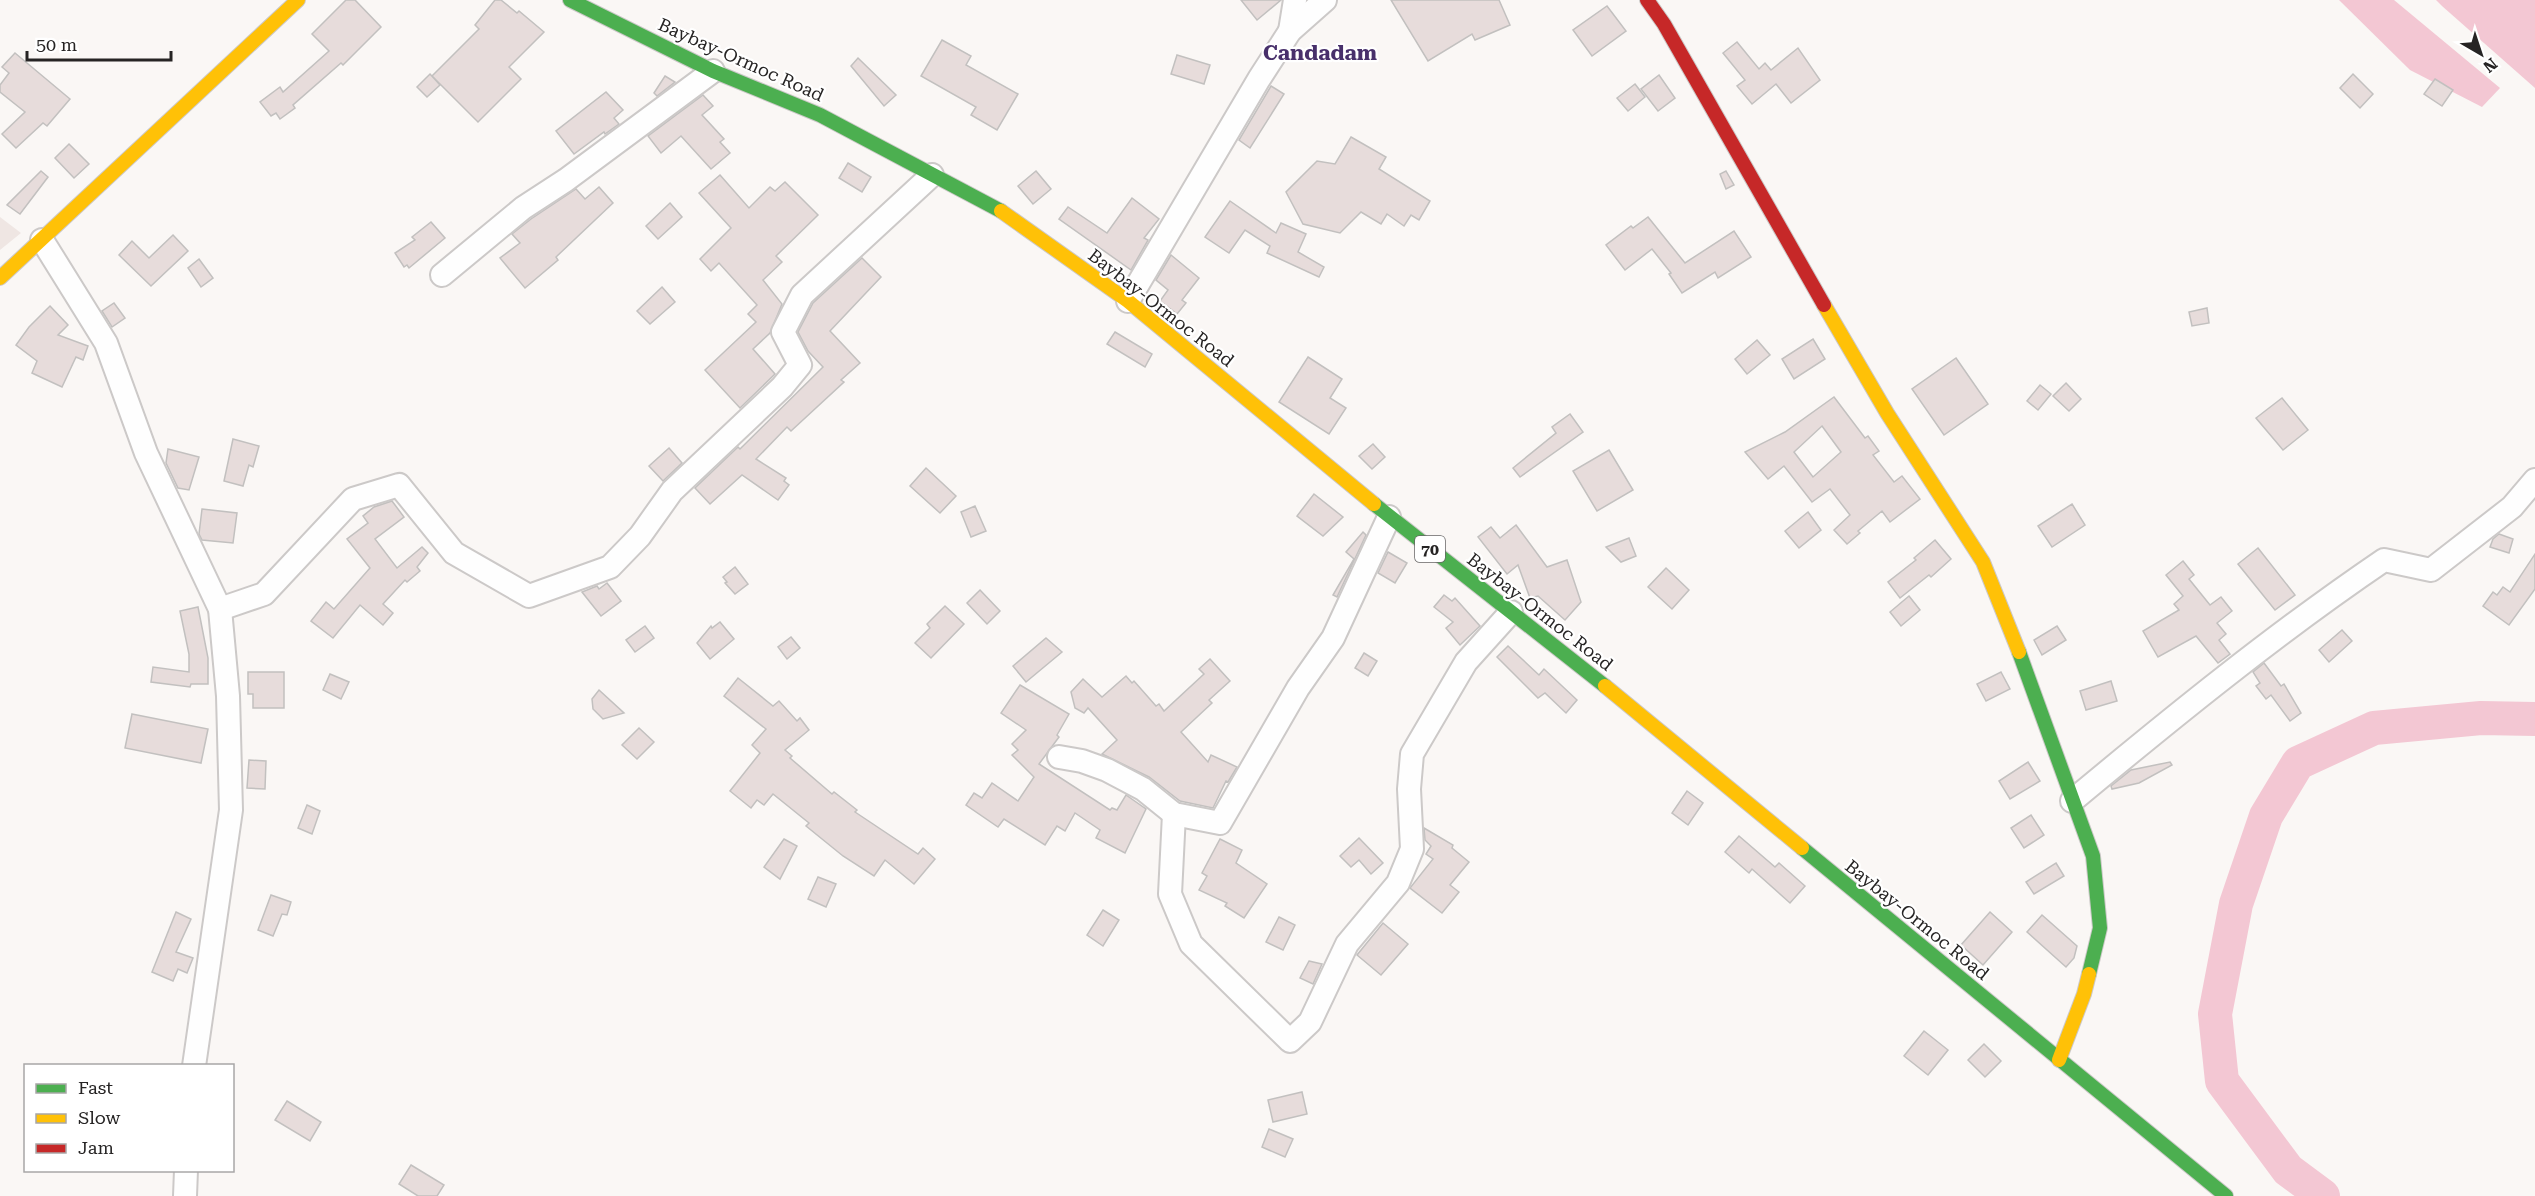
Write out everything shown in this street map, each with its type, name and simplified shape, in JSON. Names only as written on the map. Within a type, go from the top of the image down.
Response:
[{"type":"main road","points":[[0,278],[298,0]]},
{"type":"main road","name":"Baybay-Ormoc Road","points":[[570,0],[713,71],[820,115],[1012,217],[1128,301],[1389,517],[1592,675],[2226,1196]]},
{"type":"main road","points":[[1647,0],[1664,24],[1768,210],[1887,413],[1983,562],[2014,637],[2093,856],[2100,928],[2084,994],[2059,1060]]},
{"type":"street","points":[[1290,31],[1295,0]]},
{"type":"street","points":[[1128,301],[1259,79],[1290,31],[1325,0]]},
{"type":"street","points":[[442,275],[523,208],[566,180],[713,71]]},
{"type":"street","points":[[220,609],[264,594],[353,500],[399,485],[454,553],[529,596],[610,567],[640,536],[672,491],[782,387],[800,365],[783,332],[802,295],[932,175]]},
{"type":"street","points":[[42,240],[106,344],[146,453],[220,609],[228,696],[231,810],[194,1064]]},
{"type":"street","points":[[2072,801],[2195,700],[2323,601],[2384,560],[2431,570],[2512,507],[2535,480]]},
{"type":"street","points":[[1059,757],[1107,770],[1143,789],[1174,814],[1220,823],[1298,688],[1333,638],[1389,517]]},
{"type":"street","points":[[1174,814],[1170,894],[1191,944],[1290,1041],[1311,1022],[1347,944],[1398,883],[1412,849],[1409,789],[1412,754],[1466,662],[1511,612]]},
{"type":"street","points":[[185,1196],[186,1172]]},
{"type":"shaded area","points":[[2339,0],[2394,0],[2500,88],[2482,107],[2410,70]]},
{"type":"shaded area","points":[[2436,0],[2535,0],[2535,88],[2442,6]]},
{"type":"shaded area","points":[[0,217],[21,233],[0,250]]},
{"type":"building","points":[[346,0],[355,0],[381,27],[343,65],[341,63],[293,105],[295,108],[280,119],[276,113],[271,116],[260,102],[280,87],[283,92],[329,51],[312,34]]},
{"type":"building","points":[[495,0],[501,0],[517,13],[519,11],[544,32],[509,67],[521,79],[478,122],[432,76],[479,29],[475,25]]},
{"type":"building","points":[[1241,0],[1281,0],[1257,20]]},
{"type":"building","points":[[1391,0],[1499,0],[1510,25],[1475,40],[1472,34],[1428,61]]},
{"type":"building","points":[[1607,6],[1626,31],[1592,56],[1573,30]]},
{"type":"building","points":[[942,40],[971,56],[966,65],[1018,94],[997,130],[971,115],[976,107],[921,76]]},
{"type":"building","points":[[1737,42],[1759,69],[1765,63],[1771,70],[1798,48],[1820,80],[1791,103],[1776,84],[1752,104],[1737,86],[1745,80],[1723,53]]},
{"type":"building","points":[[15,53],[70,99],[47,126],[43,123],[16,148],[2,134],[25,112],[0,92],[0,85],[9,73],[2,67]]},
{"type":"building","points":[[1177,55],[1210,65],[1204,84],[1171,74]]},
{"type":"building","points":[[858,58],[896,95],[884,106],[851,66]]},
{"type":"building","points":[[430,74],[440,85],[427,97],[417,87]]},
{"type":"building","points":[[2353,74],[2373,94],[2360,108],[2340,88]]},
{"type":"building","points":[[1659,75],[1675,98],[1658,111],[1641,89]]},
{"type":"building","points":[[665,76],[675,82],[657,96],[654,93]]},
{"type":"building","points":[[2435,79],[2453,90],[2442,106],[2424,94]]},
{"type":"building","points":[[1635,84],[1645,97],[1628,111],[1617,98]]},
{"type":"building","points":[[1271,86],[1284,94],[1250,148],[1239,140]]},
{"type":"building","points":[[606,92],[623,110],[614,118],[619,124],[574,154],[556,131]]},
{"type":"building","points":[[703,95],[713,106],[702,115],[724,139],[720,142],[730,153],[711,169],[681,136],[661,153],[648,136]]},
{"type":"building","points":[[1351,137],[1386,157],[1379,169],[1430,201],[1419,220],[1411,215],[1404,226],[1387,214],[1381,224],[1361,212],[1340,233],[1303,224],[1286,192],[1317,161],[1335,164]]},
{"type":"building","points":[[69,144],[89,164],[74,178],[55,158]]},
{"type":"building","points":[[848,163],[871,177],[862,192],[839,178]]},
{"type":"building","points":[[41,171],[48,177],[20,214],[7,205]]},
{"type":"building","points":[[1036,171],[1051,189],[1033,204],[1018,186]]},
{"type":"building","points":[[1726,171],[1734,185],[1726,189],[1720,174]]},
{"type":"building","points":[[720,175],[749,208],[770,187],[775,191],[785,182],[818,215],[776,256],[782,262],[763,280],[782,304],[770,333],[753,349],[775,374],[740,408],[705,370],[756,322],[748,314],[757,305],[719,263],[711,271],[700,259],[731,228],[699,193]]},
{"type":"building","points":[[599,187],[613,203],[556,257],[558,260],[525,288],[500,258],[520,243],[512,234],[576,189],[585,199]]},
{"type":"building","points":[[1132,198],[1159,219],[1144,238],[1148,240],[1131,270],[1059,219],[1068,207],[1107,233]]},
{"type":"building","points":[[1230,201],[1276,233],[1281,223],[1306,234],[1298,252],[1324,267],[1319,277],[1267,253],[1270,246],[1245,230],[1229,253],[1205,237]]},
{"type":"building","points":[[670,203],[682,217],[658,239],[646,226]]},
{"type":"building","points":[[1648,217],[1685,263],[1734,231],[1751,257],[1718,278],[1715,272],[1682,293],[1669,274],[1671,273],[1652,249],[1625,270],[1606,245],[1631,226],[1633,228]]},
{"type":"building","points":[[431,222],[445,238],[409,268],[407,265],[404,267],[395,253],[415,240],[412,237]]},
{"type":"building","points":[[173,235],[188,251],[151,286],[119,255],[132,241],[149,258]]},
{"type":"building","points":[[1171,255],[1199,278],[1182,300],[1186,303],[1177,314],[1160,301],[1168,290],[1156,280]]},
{"type":"building","points":[[862,258],[881,277],[830,331],[860,363],[841,380],[844,382],[791,431],[787,427],[756,459],[786,478],[784,481],[789,485],[778,500],[742,475],[710,504],[695,488],[738,447],[740,449],[823,367],[808,351],[798,332],[813,303]]},
{"type":"building","points":[[199,259],[213,278],[201,287],[188,268]]},
{"type":"building","points":[[662,287],[675,302],[650,324],[637,311]]},
{"type":"building","points":[[114,303],[125,318],[112,327],[102,311]]},
{"type":"building","points":[[50,306],[68,325],[58,335],[88,346],[83,360],[76,357],[62,387],[32,373],[37,361],[16,345],[29,327]]},
{"type":"building","points":[[2207,308],[2209,323],[2192,326],[2189,312]]},
{"type":"building","points":[[1115,332],[1152,354],[1145,367],[1107,344]]},
{"type":"building","points":[[1813,339],[1825,359],[1794,379],[1782,359]]},
{"type":"building","points":[[1757,340],[1770,355],[1747,374],[1735,359]]},
{"type":"building","points":[[1308,357],[1342,379],[1330,398],[1346,408],[1329,434],[1279,402]]},
{"type":"building","points":[[1956,358],[1988,404],[1944,435],[1912,389]]},
{"type":"building","points":[[2066,383],[2081,399],[2069,411],[2053,396]]},
{"type":"building","points":[[2040,385],[2051,394],[2038,410],[2027,401]]},
{"type":"building","points":[[1834,397],[1865,438],[1868,436],[1879,451],[1873,455],[1894,482],[1902,476],[1920,499],[1890,522],[1882,511],[1858,531],[1860,533],[1847,544],[1834,530],[1850,515],[1830,489],[1812,502],[1784,466],[1768,479],[1745,452],[1785,432]],"holes":[[[1822,426],[1841,452],[1813,477],[1794,452]]]},
{"type":"building","points":[[2282,398],[2308,430],[2283,450],[2256,418]]},
{"type":"building","points":[[1570,414],[1583,432],[1520,477],[1513,468],[1556,433],[1552,427]]},
{"type":"building","points":[[233,439],[259,446],[253,467],[249,465],[243,486],[224,481]]},
{"type":"building","points":[[1373,444],[1385,457],[1372,469],[1359,456]]},
{"type":"building","points":[[669,448],[682,463],[663,481],[649,466]]},
{"type":"building","points":[[168,449],[199,457],[189,490],[178,488],[166,463]]},
{"type":"building","points":[[1609,450],[1633,490],[1597,511],[1573,471]]},
{"type":"building","points":[[926,468],[956,496],[940,513],[910,486]]},
{"type":"building","points":[[1314,494],[1343,517],[1323,536],[1297,516]]},
{"type":"building","points":[[392,501],[404,517],[375,539],[397,568],[422,547],[428,553],[417,567],[420,571],[407,582],[405,580],[383,604],[393,613],[383,625],[360,605],[333,638],[311,621],[326,602],[334,609],[370,568],[347,539],[368,523],[363,516],[374,507]]},
{"type":"building","points":[[2072,504],[2085,525],[2052,547],[2038,526]]},
{"type":"building","points":[[975,506],[986,531],[971,537],[961,512]]},
{"type":"building","points":[[202,509],[237,513],[233,543],[202,540],[199,534]]},
{"type":"building","points":[[1808,512],[1821,530],[1799,548],[1785,531]]},
{"type":"building","points":[[1516,525],[1547,567],[1567,560],[1581,602],[1565,620],[1538,596],[1530,598],[1518,565],[1507,574],[1478,537],[1491,527],[1500,538]]},
{"type":"building","points":[[1363,532],[1366,535],[1337,597],[1333,595],[1354,559],[1346,552]]},
{"type":"building","points":[[2499,534],[2513,539],[2509,553],[2490,547],[2493,539]]},
{"type":"building","points":[[1629,538],[1636,556],[1621,562],[1606,547]]},
{"type":"building","points":[[1935,540],[1951,559],[1931,577],[1929,575],[1900,598],[1888,582],[1916,560],[1914,558]]},
{"type":"building","points":[[2258,548],[2295,595],[2275,610],[2238,564]]},
{"type":"building","points":[[1388,552],[1407,563],[1395,583],[1378,573]]},
{"type":"building","points":[[2535,554],[2535,589],[2509,625],[2483,606],[2493,592],[2497,595],[2503,587],[2510,592]]},
{"type":"building","points":[[2183,561],[2194,575],[2189,579],[2210,605],[2221,597],[2232,611],[2217,623],[2226,634],[2219,640],[2230,654],[2218,663],[2196,636],[2158,657],[2143,631],[2179,610],[2174,604],[2183,596],[2166,575]]},
{"type":"building","points":[[735,567],[748,584],[735,594],[725,583],[727,582],[723,577]]},
{"type":"building","points":[[1666,568],[1689,590],[1672,609],[1648,587]]},
{"type":"building","points":[[607,583],[621,601],[601,616],[582,592],[597,586],[599,589]]},
{"type":"building","points":[[980,590],[1000,611],[987,624],[967,603]]},
{"type":"building","points":[[1444,595],[1452,601],[1455,598],[1480,626],[1460,645],[1446,628],[1453,622],[1434,607]]},
{"type":"building","points":[[1909,596],[1920,610],[1901,626],[1890,612]]},
{"type":"building","points":[[945,606],[964,624],[931,658],[915,643],[930,628],[927,624]]},
{"type":"building","points":[[198,607],[208,658],[208,684],[191,684],[190,687],[151,682],[153,667],[189,672],[189,654],[180,611]]},
{"type":"building","points":[[720,622],[734,639],[710,659],[697,643],[711,626],[712,628]]},
{"type":"building","points":[[645,626],[654,638],[635,652],[626,640]]},
{"type":"building","points":[[2057,626],[2066,640],[2042,655],[2034,640]]},
{"type":"building","points":[[2342,630],[2352,641],[2329,662],[2319,650]]},
{"type":"building","points":[[791,637],[800,648],[787,659],[778,647]]},
{"type":"building","points":[[1046,638],[1062,652],[1026,682],[1013,666]]},
{"type":"building","points":[[1508,646],[1539,675],[1544,669],[1577,700],[1566,713],[1545,693],[1538,698],[1497,657]]},
{"type":"building","points":[[1364,653],[1377,661],[1368,676],[1355,668]]},
{"type":"building","points":[[1210,659],[1230,681],[1209,700],[1212,703],[1181,732],[1208,762],[1211,755],[1237,767],[1228,782],[1226,781],[1213,808],[1180,801],[1149,777],[1102,754],[1117,740],[1088,708],[1084,713],[1075,708],[1071,692],[1083,679],[1102,697],[1126,676],[1164,711],[1204,674],[1199,669]]},
{"type":"building","points":[[2264,663],[2281,686],[2284,684],[2301,713],[2290,721],[2271,695],[2266,699],[2256,686],[2260,683],[2253,672]]},
{"type":"building","points":[[248,672],[284,672],[284,708],[253,708],[253,694],[248,694]]},
{"type":"building","points":[[2001,672],[2010,689],[1986,701],[1977,684]]},
{"type":"building","points":[[330,674],[349,682],[341,699],[323,690]]},
{"type":"building","points":[[738,678],[773,706],[779,701],[797,721],[800,718],[809,730],[785,750],[792,756],[790,758],[832,794],[834,792],[857,810],[855,812],[918,854],[923,848],[935,859],[914,884],[885,860],[874,876],[843,856],[806,826],[809,823],[773,794],[764,805],[757,800],[751,808],[730,791],[760,753],[752,745],[766,729],[724,696]]},
{"type":"building","points":[[2111,681],[2117,701],[2086,710],[2080,691]]},
{"type":"building","points":[[1020,685],[1069,714],[1057,735],[1059,737],[1039,764],[1110,810],[1112,808],[1117,810],[1126,795],[1146,809],[1125,853],[1096,838],[1100,830],[1075,813],[1065,831],[1057,826],[1045,845],[1004,819],[998,827],[966,805],[974,793],[982,798],[992,783],[1018,801],[1034,777],[1012,755],[1018,750],[1012,744],[1026,730],[1001,713]]},
{"type":"building","points":[[599,690],[624,713],[603,719],[593,709],[592,699]]},
{"type":"building","points":[[132,714],[208,729],[201,763],[125,748]]},
{"type":"building","points":[[639,728],[654,742],[637,759],[622,745]]},
{"type":"building","points":[[249,760],[266,761],[265,789],[247,788]]},
{"type":"building","points":[[2028,762],[2040,781],[2010,799],[1999,781]]},
{"type":"building","points":[[2170,762],[2172,765],[2139,783],[2112,789],[2111,786],[2131,770]]},
{"type":"building","points":[[1687,791],[1703,803],[1688,825],[1672,813]]},
{"type":"building","points":[[307,805],[320,811],[312,834],[298,828]]},
{"type":"building","points":[[2031,815],[2044,835],[2024,848],[2011,828]]},
{"type":"building","points":[[1424,828],[1453,845],[1452,848],[1469,862],[1450,885],[1459,892],[1442,913],[1410,888],[1433,859],[1426,854],[1431,846],[1425,840]]},
{"type":"building","points":[[1739,836],[1775,867],[1779,863],[1805,886],[1790,903],[1752,869],[1749,873],[1725,852]]},
{"type":"building","points":[[1359,838],[1383,863],[1371,874],[1359,860],[1351,867],[1340,856]]},
{"type":"building","points":[[784,839],[797,846],[780,879],[764,867]]},
{"type":"building","points":[[1220,839],[1242,850],[1236,863],[1267,884],[1244,918],[1225,906],[1227,903],[1199,890],[1207,876],[1202,873]]},
{"type":"building","points":[[2056,863],[2064,876],[2034,894],[2026,882]]},
{"type":"building","points":[[818,877],[836,884],[826,907],[808,899]]},
{"type":"building","points":[[271,895],[291,902],[287,915],[282,914],[273,936],[258,930]]},
{"type":"building","points":[[1103,910],[1119,920],[1103,946],[1087,935]]},
{"type":"building","points":[[176,912],[191,919],[176,952],[193,958],[187,973],[178,969],[173,981],[152,972]]},
{"type":"building","points":[[1990,912],[2012,932],[1983,965],[1961,945]]},
{"type":"building","points":[[2042,915],[2077,946],[2074,958],[2066,967],[2027,932]]},
{"type":"building","points":[[1279,917],[1295,925],[1283,950],[1266,942]]},
{"type":"building","points":[[1383,923],[1408,944],[1381,975],[1357,955]]},
{"type":"building","points":[[1309,961],[1322,964],[1313,984],[1300,978]]},
{"type":"building","points":[[1924,1031],[1948,1050],[1928,1075],[1904,1056]]},
{"type":"building","points":[[1984,1044],[2001,1061],[1985,1077],[1968,1060]]},
{"type":"building","points":[[1302,1092],[1307,1114],[1273,1122],[1268,1100]]},
{"type":"building","points":[[287,1101],[321,1122],[310,1141],[275,1120]]},
{"type":"building","points":[[1269,1129],[1293,1139],[1285,1157],[1262,1147]]},
{"type":"building","points":[[411,1165],[444,1185],[437,1196],[418,1196],[399,1184]]},
{"type":"waterway","points":[[2323,1196],[2288,1170],[2222,1081],[2215,1014],[2236,904],[2266,816],[2298,763],[2374,728],[2481,718],[2535,719]]},
{"type":"traffic: fast","points":[[570,0],[713,71],[820,115],[1001,211]]},
{"type":"traffic: fast","points":[[1374,504],[1605,686]]},
{"type":"traffic: fast","points":[[2019,652],[2093,856],[2100,928],[2089,974]]},
{"type":"traffic: fast","points":[[1802,848],[2226,1196]]},
{"type":"traffic: slow","points":[[0,278],[298,0]]},
{"type":"traffic: slow","points":[[1001,211],[1128,301],[1374,504]]},
{"type":"traffic: slow","points":[[1824,305],[1887,413],[1983,562],[2019,652]]},
{"type":"traffic: slow","points":[[1605,686],[1802,848]]},
{"type":"traffic: slow","points":[[2059,1060],[2084,994],[2089,974]]},
{"type":"traffic: jam","points":[[1647,0],[1664,24],[1824,305]]},
{"type":"district","name":"Candadam","points":[[1320,53]]}]
